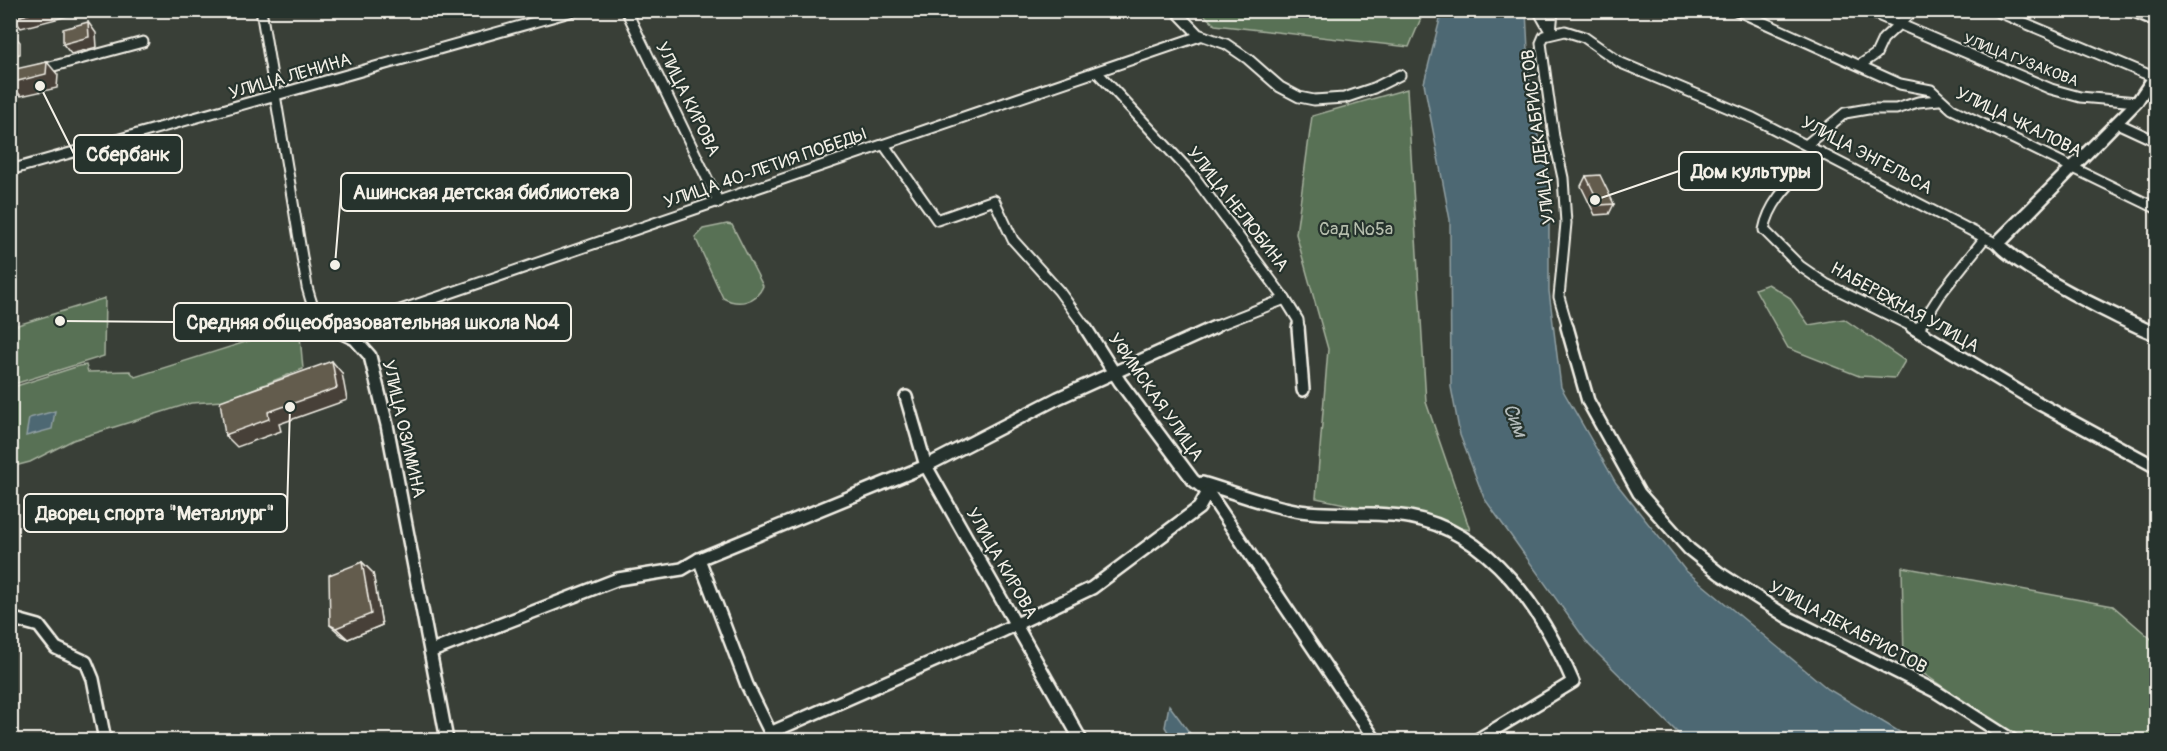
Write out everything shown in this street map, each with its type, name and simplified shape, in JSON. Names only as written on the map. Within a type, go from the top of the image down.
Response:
[{"type":"main road","points":[[2123,10],[2155,22]]},
{"type":"main road","points":[[1999,245],[2001,239],[2072,165],[2137,102],[2156,76]]},
{"type":"main road","name":"УЛИЦА ЭНГЕЛЬСА","points":[[1999,245],[2014,258],[2092,304],[2157,334]]},
{"type":"street","name":"УЛИЦА ОЗИМИНА","points":[[261,10],[307,286],[313,309],[322,323],[355,339],[370,356],[386,417],[432,651],[439,707],[447,741]]},
{"type":"street","name":"УЛИЦА ЛЕНИНА","points":[[10,170],[276,97],[577,10]]},
{"type":"street","name":"УЛИЦА КИРОВА","points":[[626,10],[719,203]]},
{"type":"street","points":[[1175,10],[1200,36],[1215,39],[1230,47],[1254,63],[1285,90],[1305,100],[1324,100],[1354,95],[1380,87],[1400,75]]},
{"type":"street","points":[[1538,10],[1551,33]]},
{"type":"street","points":[[1551,33],[1553,10]]},
{"type":"street","name":"УЛИЦА ЧКАЛОВА","points":[[1736,10],[1900,84],[1931,90],[1939,100],[1952,109],[2157,208]]},
{"type":"street","name":"УЛИЦА ГУЗАКОВА","points":[[1866,10],[2051,89],[2080,97],[2137,102]]},
{"type":"street","points":[[1860,65],[1876,54],[1883,39],[1914,10]]},
{"type":"street","points":[[1994,10],[2156,76]]},
{"type":"street","name":"УЛИЦА ЭНГЕЛЬСА","points":[[1551,33],[1565,31],[1584,37],[1621,63],[1712,100],[1806,145],[1999,245]]},
{"type":"street","name":"УЛИЦА ДЕКАБРИСТОВ","points":[[1551,33],[1544,36],[1540,43],[1554,137],[1563,178],[1566,212],[1559,297],[1588,401],[1639,493],[1689,549],[1719,573],[1789,618],[1935,692],[1987,722],[2012,741]]},
{"type":"street","name":"УЛИЦА 40-ЛЕТИЯ ПОБЕДЫ","points":[[341,332],[619,234],[719,203],[1200,36]]},
{"type":"street","points":[[10,130],[11,77],[143,42]]},
{"type":"street","name":"УЛИЦА НЕЛЮБИНА","points":[[1097,72],[1193,175],[1285,299],[1298,320],[1303,390]]},
{"type":"street","points":[[1806,145],[1845,113],[1868,109],[1896,109],[1918,102],[1939,100]]},
{"type":"street","points":[[2117,123],[2157,141]]},
{"type":"street","name":"УФИМСКАЯ УЛИЦА","points":[[885,145],[937,220],[994,200],[1013,240],[1059,291],[1103,353],[1114,373],[1193,480],[1208,492],[1375,741]]},
{"type":"street","name":"НАБЕРЕЖНАЯ УЛИЦА","points":[[1820,152],[1772,207],[1764,220],[1764,230],[1800,266],[1826,284],[1918,330],[2040,404],[2157,467]]},
{"type":"street","points":[[1918,330],[1942,292],[1984,239]]},
{"type":"street","points":[[432,651],[618,579],[682,569],[699,559],[926,466],[1018,417],[1202,332],[1285,299]]},
{"type":"street","name":"УЛИЦА КИРОВА","points":[[906,397],[926,466],[1081,741]]},
{"type":"street","points":[[1193,480],[1287,509],[1409,517],[1452,530],[1488,557],[1524,592],[1565,663],[1573,682],[1477,741]]},
{"type":"street","points":[[699,559],[747,685],[773,736],[1092,588],[1200,508],[1208,492]]},
{"type":"street","points":[[10,618],[39,626],[56,648],[86,662],[93,679],[105,741]]},
{"type":"green space","points":[[1200,11],[1424,11],[1409,47],[1215,25]]},
{"type":"green space","name":"Сад №5а","points":[[1407,89],[1426,402],[1470,530],[1316,498],[1328,349],[1296,234],[1312,116]]},
{"type":"green space","points":[[732,225],[763,286],[756,296],[746,301],[735,302],[723,298],[695,237],[703,229]]},
{"type":"green space","points":[[1768,284],[1789,297],[1809,325],[1844,319],[1905,361],[1895,378],[1859,376],[1788,348],[1755,289]]},
{"type":"green space","points":[[105,298],[104,356],[11,385],[11,327]]},
{"type":"green space","points":[[299,325],[303,369],[223,401],[191,403],[73,440],[30,462],[11,467],[10,388],[86,365],[88,372],[130,371],[135,377]]},
{"type":"green space","points":[[1902,567],[2113,606],[2156,643],[2156,740],[2020,740],[1904,660]]},
{"type":"water","name":"Сим","points":[[1442,11],[1526,11],[1531,108],[1549,180],[1549,291],[1561,387],[1616,483],[1685,570],[1828,689],[1913,740],[1685,740],[1589,645],[1484,498],[1460,435],[1451,387],[1450,220],[1424,83]]},
{"type":"water","points":[[55,411],[52,429],[26,436],[29,418]]},
{"type":"water","points":[[1169,705],[1195,740],[1173,740],[1165,727]]},
{"type":"building","points":[[13,10],[42,10],[13,18]]},
{"type":"building","points":[[88,22],[89,37],[63,44],[63,29]]},
{"type":"building","points":[[47,62],[46,74],[10,83],[11,70]]},
{"type":"building","points":[[1600,175],[1614,204],[1600,205],[1586,176]]},
{"type":"building","points":[[332,361],[337,388],[268,412],[269,419],[225,435],[220,401]]},
{"type":"building","points":[[362,562],[371,614],[336,628],[330,625],[329,575]]},
{"type":"place","name":"Сбербанк","points":[[40,86]]},
{"type":"place","name":"Дом культуры","points":[[1595,200]]},
{"type":"place","name":"Ашинская детская библиотека","points":[[335,265]]},
{"type":"place","name":"Средняя общеобразовательная школа №4","points":[[60,321]]},
{"type":"place","name":"Дворец спорта \"Металлург\"","points":[[290,407]]}]
